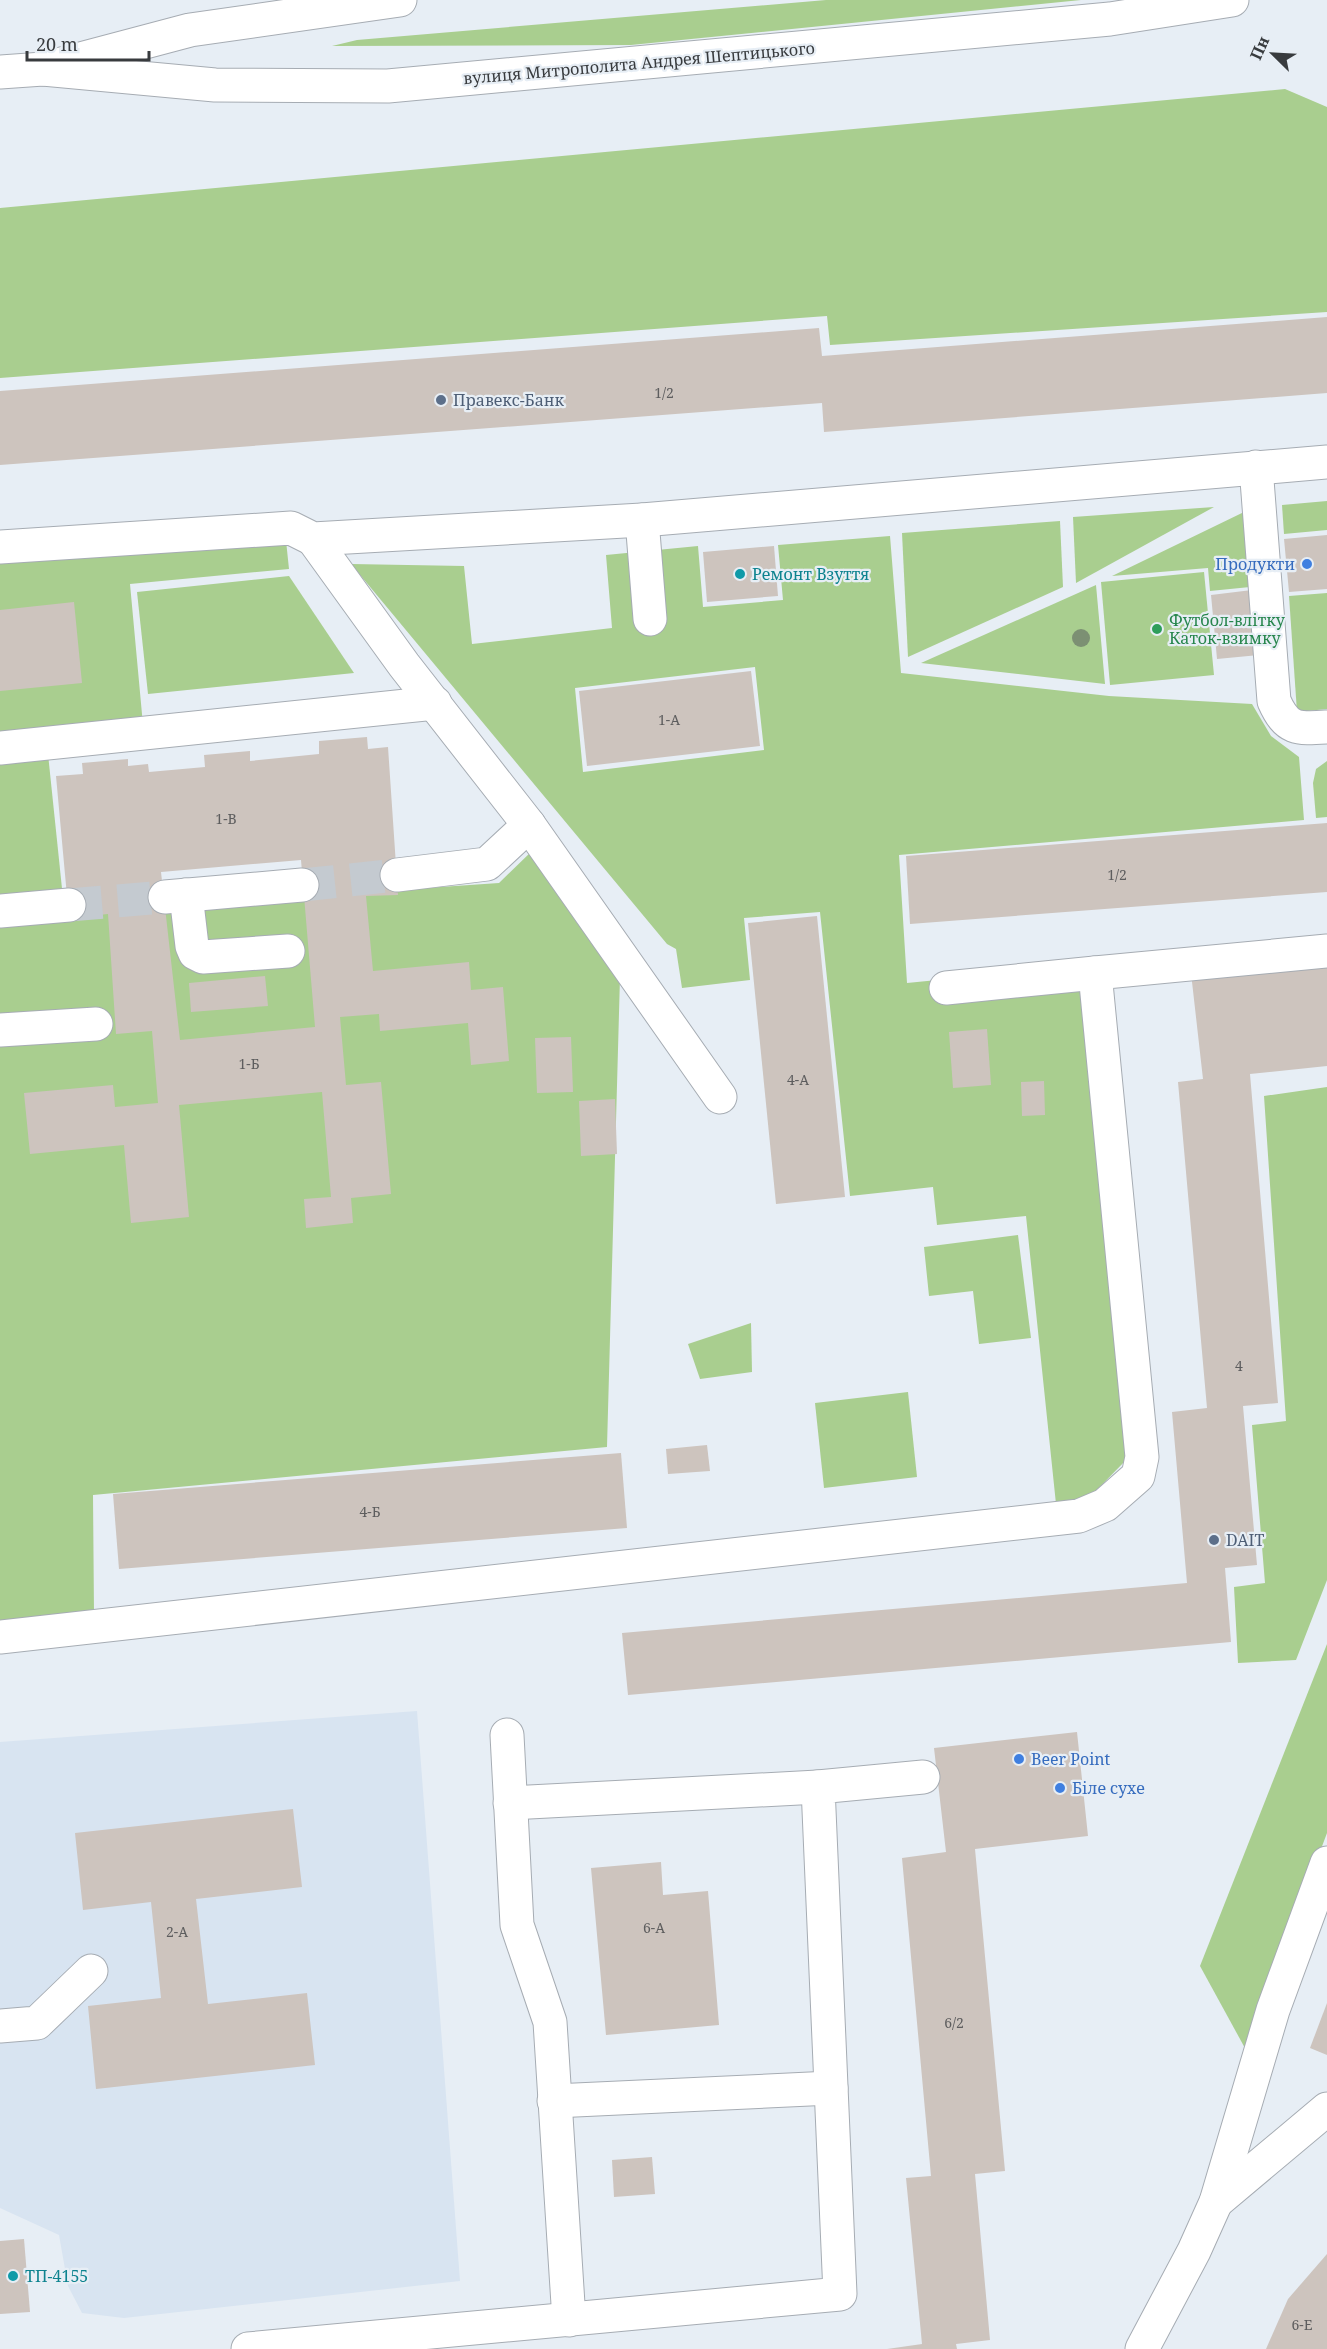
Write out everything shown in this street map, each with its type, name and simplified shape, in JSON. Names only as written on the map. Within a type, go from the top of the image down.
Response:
[{"type":"main road","name":"вулиця Митрополита Андрея Шептицького","points":[[43,69],[190,30],[399,0]]},
{"type":"main road","name":"вулиця Митрополита Андрея Шептицького","points":[[0,72],[43,69],[215,85],[388,86],[1110,19],[1232,0]]},
{"type":"main road","points":[[313,539],[642,520],[1327,462]]},
{"type":"main road","points":[[1256,467],[1274,701],[1283,720],[1299,729],[1327,727]]},
{"type":"main road","points":[[642,520],[650,619]]},
{"type":"main road","points":[[0,547],[291,528],[313,539],[404,665],[529,825],[720,1097]]},
{"type":"main road","points":[[0,748],[435,703]]},
{"type":"main road","points":[[397,875],[487,864],[529,825]]},
{"type":"main road","points":[[288,951],[203,957],[195,953],[175,896],[302,885]]},
{"type":"main road","points":[[0,911],[69,905]]},
{"type":"main road","points":[[946,988],[1327,951]]},
{"type":"main road","points":[[0,1637],[1079,1516],[1105,1505],[1138,1476],[1143,1457],[1095,973]]},
{"type":"main road","points":[[0,1030],[96,1024]]},
{"type":"main road","points":[[507,1736],[517,1925],[550,2022],[569,2320]]},
{"type":"main road","points":[[510,1803],[818,1787],[923,1777]]},
{"type":"main road","points":[[248,2349],[840,2294],[818,1787]]},
{"type":"main road","points":[[1142,2349],[1194,2251],[1216,2202],[1273,2010],[1327,1863]]},
{"type":"main road","points":[[0,2026],[37,2023],[91,1971]]},
{"type":"main road","points":[[554,2101],[831,2088]]},
{"type":"main road","points":[[1216,2202],[1327,2109]]},
{"type":"shaded area","points":[[417,1711],[460,2281],[124,2318],[82,2313],[68,2286],[59,2235],[0,2208],[0,1742]]},
{"type":"green space","points":[[826,0],[1081,0],[631,45],[332,46],[357,40]]},
{"type":"green space","points":[[1285,89],[1327,107],[1327,312],[830,345],[827,316],[0,378],[0,208]]},
{"type":"green space","points":[[1327,501],[1327,530],[1284,534],[1282,505]]},
{"type":"green space","points":[[1214,507],[1076,583],[1073,517]]},
{"type":"green space","points":[[1244,512],[1250,587],[1210,591],[1208,568],[1112,576]]},
{"type":"green space","points":[[1060,521],[1063,587],[908,657],[902,533]]},
{"type":"green space","points":[[285,531],[289,569],[130,584],[143,725],[0,738],[0,557]]},
{"type":"green space","points":[[890,536],[901,673],[1109,696],[1252,704],[1271,736],[1299,757],[1304,820],[899,855],[907,983],[1078,966],[1128,1458],[1086,1501],[1056,1504],[1026,1216],[937,1225],[933,1187],[850,1196],[820,912],[744,918],[750,980],[682,988],[676,949],[667,944],[351,564],[464,566],[472,644],[612,628],[606,555],[698,546],[703,607],[783,600],[778,545]],"holes":[[[755,667],[764,750],[583,772],[575,688]]]},
{"type":"green space","name":"Футбол-влітку Каток-взимку","points":[[1204,572],[1214,675],[1110,685],[1101,582]]},
{"type":"green space","points":[[289,576],[354,673],[148,694],[137,592]]},
{"type":"green space","points":[[1096,585],[1105,684],[921,663]]},
{"type":"green space","points":[[1327,593],[1327,709],[1297,712],[1289,596]]},
{"type":"green space","points":[[48,754],[63,898],[0,905],[0,758]]},
{"type":"green space","points":[[1327,761],[1327,817],[1316,818],[1313,783],[1316,769]]},
{"type":"green space","points":[[533,850],[620,977],[607,1447],[93,1495],[94,1613],[0,1625],[0,917],[499,883]]},
{"type":"green space","points":[[1327,1087],[1327,1580],[1296,1660],[1238,1663],[1234,1587],[1265,1583],[1252,1425],[1286,1421],[1264,1096]]},
{"type":"green space","points":[[1018,1235],[1031,1338],[979,1344],[973,1291],[929,1296],[924,1247]]},
{"type":"green space","points":[[751,1323],[752,1372],[700,1379],[688,1344]]},
{"type":"green space","points":[[908,1392],[917,1477],[824,1488],[815,1403]]},
{"type":"green space","points":[[1327,1644],[1327,1833],[1246,2050],[1200,1966]]},
{"type":"building","points":[[1327,317],[1327,393],[824,432],[822,403],[0,465],[0,391],[819,328],[822,356]]},
{"type":"building","name":"Продукти","points":[[1327,535],[1327,589],[1289,592],[1284,539]]},
{"type":"building","name":"Ремонт Взуття","points":[[774,546],[778,596],[707,602],[703,552]]},
{"type":"building","points":[[1252,590],[1259,655],[1217,659],[1211,595]]},
{"type":"building","points":[[74,602],[82,683],[0,691],[0,610]]},
{"type":"building","points":[[751,671],[760,746],[587,766],[579,691]]},
{"type":"building","points":[[367,737],[368,749],[388,747],[398,895],[366,896],[373,971],[469,962],[471,990],[503,987],[509,1061],[471,1065],[468,1023],[380,1031],[379,1014],[340,1017],[346,1085],[381,1082],[391,1194],[351,1198],[353,1223],[306,1228],[304,1199],[331,1197],[322,1092],[179,1105],[189,1217],[131,1223],[124,1145],[30,1154],[24,1093],[113,1085],[115,1107],[158,1103],[152,1031],[116,1034],[108,914],[69,918],[56,776],[83,774],[82,763],[128,759],[128,766],[148,764],[149,772],[205,767],[204,755],[250,751],[250,761],[319,754],[319,741]],"holes":[[[301,860],[315,1027],[180,1040],[161,872]]]},
{"type":"building","points":[[1327,823],[1327,892],[910,924],[906,856]]},
{"type":"building","points":[[817,916],[845,1197],[776,1204],[748,923]]},
{"type":"building","points":[[1327,957],[1327,1066],[1250,1074],[1278,1403],[1243,1406],[1257,1565],[1225,1568],[1231,1642],[628,1695],[622,1633],[1187,1583],[1172,1412],[1207,1408],[1178,1082],[1203,1079],[1191,973]]},
{"type":"building","points":[[265,976],[268,1006],[191,1012],[189,983]]},
{"type":"building","points":[[987,1029],[991,1085],[953,1088],[949,1032]]},
{"type":"building","points":[[571,1037],[573,1092],[537,1093],[535,1038]]},
{"type":"building","points":[[1044,1081],[1045,1115],[1022,1116],[1021,1082]]},
{"type":"building","points":[[615,1099],[617,1154],[581,1156],[579,1101]]},
{"type":"building","points":[[707,1445],[710,1471],[668,1474],[666,1449]]},
{"type":"building","points":[[621,1453],[627,1528],[119,1569],[113,1494]]},
{"type":"building","points":[[1077,1732],[1088,1836],[975,1849],[1005,2171],[975,2174],[990,2340],[956,2344],[957,2349],[887,2349],[922,2344],[906,2178],[931,2176],[902,1858],[946,1852],[934,1748]]},
{"type":"building","points":[[293,1809],[302,1887],[196,1899],[208,2004],[307,1993],[315,2065],[96,2089],[88,2006],[161,1998],[151,1902],[83,1910],[75,1833]]},
{"type":"building","points":[[661,1862],[663,1895],[708,1891],[719,2025],[606,2035],[591,1868]]},
{"type":"building","points":[[1327,2003],[1327,2055],[1310,2048]]},
{"type":"building","points":[[652,2157],[655,2194],[614,2197],[612,2160]]},
{"type":"building","name":"ТП-4155","points":[[24,2239],[30,2312],[0,2314],[0,2241]]},
{"type":"building","points":[[1327,2254],[1327,2349],[1266,2349],[1288,2299]]},
{"type":"tunnel","points":[[302,885],[397,875]]},
{"type":"tunnel","points":[[69,905],[164,897]]},
{"type":"place","name":"Правекс-Банк","points":[[441,400]]},
{"type":"place","name":"Продукти","points":[[1307,564]]},
{"type":"place","name":"Ремонт Взуття","points":[[740,574]]},
{"type":"place","name":"Футбол-влітку Каток-взимку","points":[[1157,629]]},
{"type":"place","name":"DAIT","points":[[1214,1540]]},
{"type":"place","name":"Beer Point","points":[[1019,1759]]},
{"type":"place","name":"Біле сухе","points":[[1060,1788]]},
{"type":"place","name":"ТП-4155","points":[[13,2276]]}]
